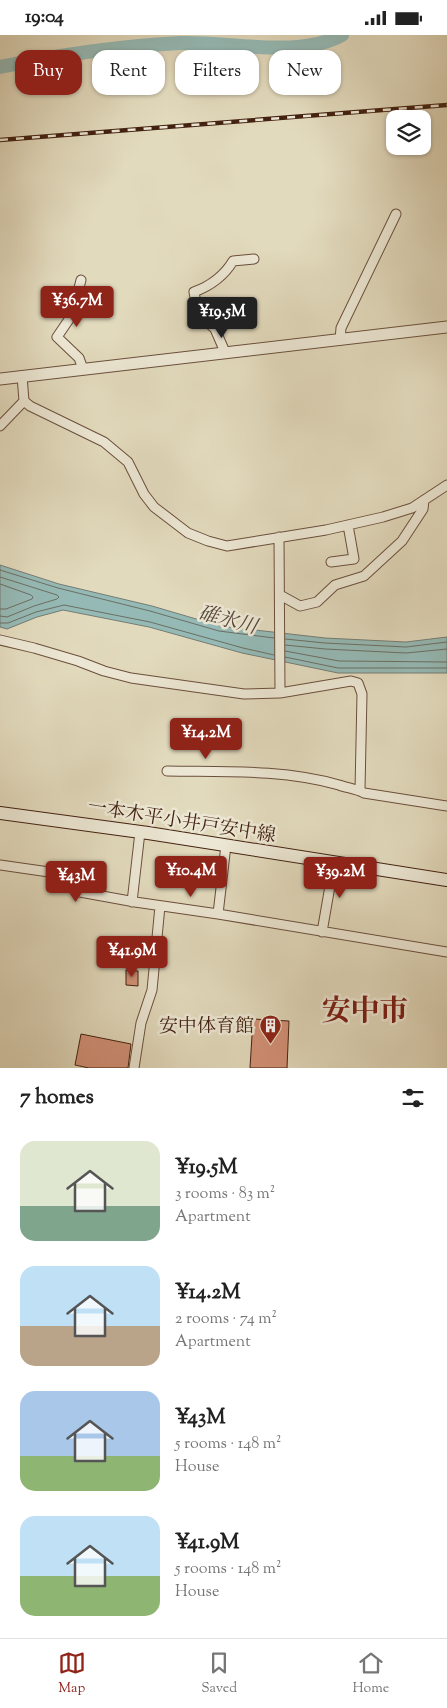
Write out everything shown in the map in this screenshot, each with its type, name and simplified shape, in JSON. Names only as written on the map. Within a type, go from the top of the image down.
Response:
[{"type":"main road","name":"一本木平小井戸安中線","points":[[0,813],[140,832],[447,880]]},
{"type":"street","points":[[340,339],[341,328],[396,214]]},
{"type":"street","points":[[226,352],[215,329],[198,314],[194,292],[206,288],[227,271],[233,261],[254,259]]},
{"type":"street","points":[[81,280],[72,315],[56,337],[79,358],[83,369]]},
{"type":"street","points":[[0,379],[447,327]]},
{"type":"street","points":[[22,376],[24,401],[30,406],[104,442],[128,462],[144,494],[154,507],[188,533],[208,541],[227,545],[348,525],[383,517],[412,508],[447,485]]},
{"type":"street","points":[[0,426],[24,401]]},
{"type":"street","points":[[280,598],[300,605],[317,602],[335,585],[364,576],[402,541],[423,509],[424,500]]},
{"type":"street","points":[[330,562],[354,559],[348,525]]},
{"type":"street","points":[[279,537],[279,690]]},
{"type":"street","points":[[0,640],[131,678],[244,694],[351,681],[358,683],[362,695],[360,791]]},
{"type":"street","points":[[167,771],[245,772],[290,775],[364,793],[447,806]]},
{"type":"street","points":[[132,902],[140,832]]},
{"type":"street","points":[[218,914],[226,845]]},
{"type":"street","points":[[322,932],[334,863]]},
{"type":"street","points":[[0,865],[49,872],[80,892],[447,952]]},
{"type":"street","points":[[134,1068],[141,1023],[152,990],[160,905]]},
{"type":"water","points":[[0,565],[59,584],[152,606],[220,626],[325,638],[406,642],[447,637],[447,673],[338,673],[242,653],[149,627],[63,610],[37,617],[7,629],[0,627]]},
{"type":"building","points":[[126,970],[138,971],[138,986],[126,985]]},
{"type":"building","name":"安中体育館","points":[[253,1019],[289,1021],[287,1068],[250,1068]]},
{"type":"building","points":[[81,1034],[131,1044],[128,1068],[89,1068],[75,1065]]},
{"type":"waterway","points":[[0,67],[67,55],[135,46],[200,43],[285,48],[325,42],[342,35]]},
{"type":"railway","points":[[0,140],[447,105]]},
{"type":"place","name":"安中体育館","points":[[270,1044]]},
{"type":"district","name":"安中市","points":[[365,1010]]},
{"type":"water label","name":"碓氷川","points":[[228,619]]}]
